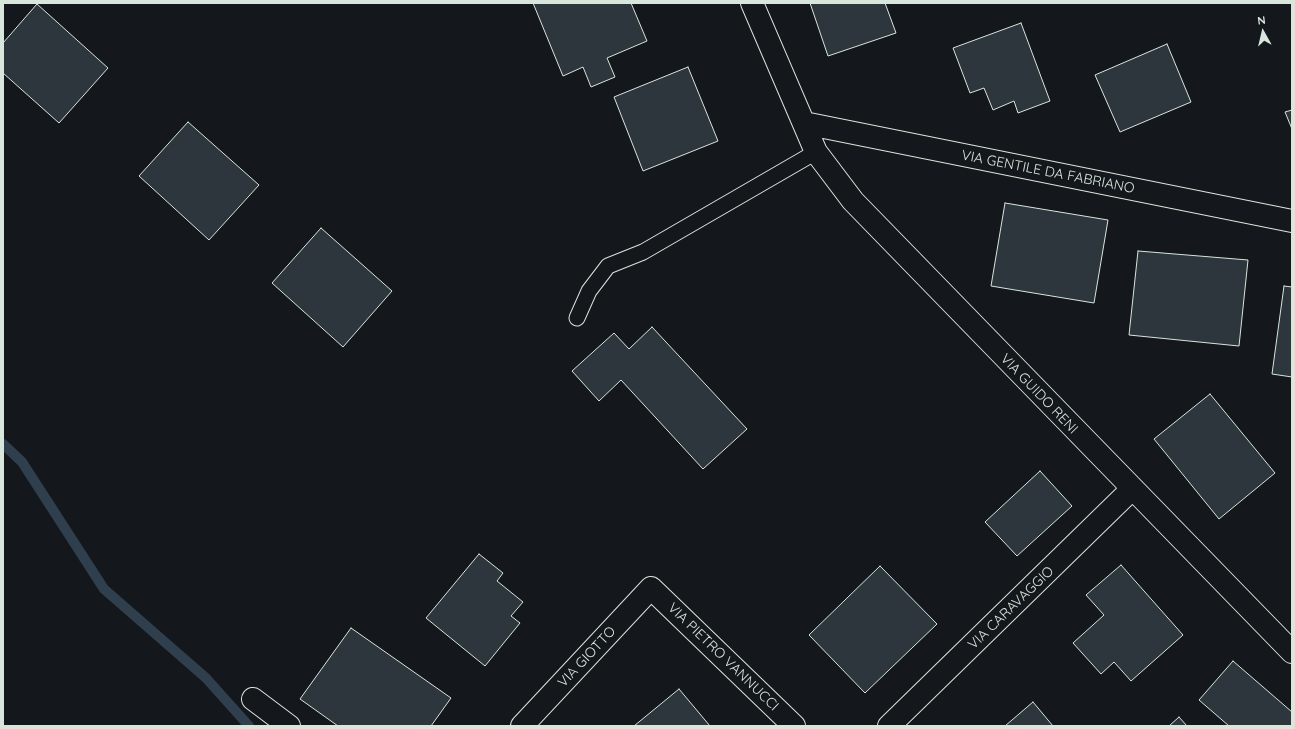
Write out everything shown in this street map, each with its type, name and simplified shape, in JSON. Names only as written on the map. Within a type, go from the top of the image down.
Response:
[{"type":"street","name":"VIA GUIDO RENI","points":[[752,3],[816,152],[853,202],[1292,652]]},
{"type":"street","name":"VIA GENTILE DA FABRIANO","points":[[804,123],[1292,221]]},
{"type":"street","name":"VIA CARAVAGGIO","points":[[889,726],[1132,489]]},
{"type":"street","name":"VIA GIOTTO","points":[[522,726],[651,588]]},
{"type":"street","name":"VIA PIETRO VANNUCCI","points":[[651,588],[794,726]]},
{"type":"street","points":[[253,699],[289,726]]},
{"type":"lane","points":[[577,318],[589,291],[608,266],[643,252],[816,152]]},
{"type":"building","points":[[533,3],[631,3],[647,41],[607,58],[615,77],[591,87],[583,67],[563,76]]},
{"type":"building","points":[[810,3],[885,3],[896,33],[828,56]]},
{"type":"building","points":[[37,4],[108,68],[59,123],[3,73],[3,43]]},
{"type":"building","points":[[1021,23],[1050,101],[1018,113],[1014,101],[993,110],[984,88],[970,93],[953,48]]},
{"type":"building","points":[[1167,44],[1191,102],[1120,132],[1095,75]]},
{"type":"building","points":[[688,67],[718,141],[643,171],[614,97]]},
{"type":"building","points":[[1292,110],[1292,129],[1285,112]]},
{"type":"building","points":[[188,122],[259,185],[209,240],[139,176]]},
{"type":"building","points":[[1005,203],[1108,220],[1094,303],[991,286]]},
{"type":"building","points":[[321,228],[392,291],[343,347],[272,283]]},
{"type":"building","points":[[1138,251],[1248,260],[1239,346],[1129,335]]},
{"type":"building","points":[[1284,286],[1292,287],[1292,377],[1272,374]]},
{"type":"building","points":[[652,327],[747,429],[703,469],[621,380],[599,401],[572,371],[614,333],[629,349]]},
{"type":"building","points":[[1210,394],[1275,473],[1219,519],[1154,439]]},
{"type":"building","points":[[1040,471],[1072,506],[1017,556],[985,522]]},
{"type":"building","points":[[479,554],[503,573],[497,581],[523,602],[511,616],[520,623],[485,666],[426,618]]},
{"type":"building","points":[[1121,565],[1183,635],[1131,681],[1114,662],[1101,674],[1073,643],[1104,615],[1086,595]]},
{"type":"building","points":[[880,566],[937,624],[865,693],[809,635]]},
{"type":"building","points":[[351,628],[451,698],[431,726],[338,726],[300,699]]},
{"type":"building","points":[[1233,661],[1292,712],[1292,726],[1229,726],[1199,700]]},
{"type":"building","points":[[679,689],[710,726],[634,726]]},
{"type":"building","points":[[1033,702],[1053,726],[1005,726]]},
{"type":"building","points":[[1179,717],[1187,726],[1169,726]]},
{"type":"waterway","points":[[3,444],[22,462],[104,589],[206,678],[249,726]]}]
